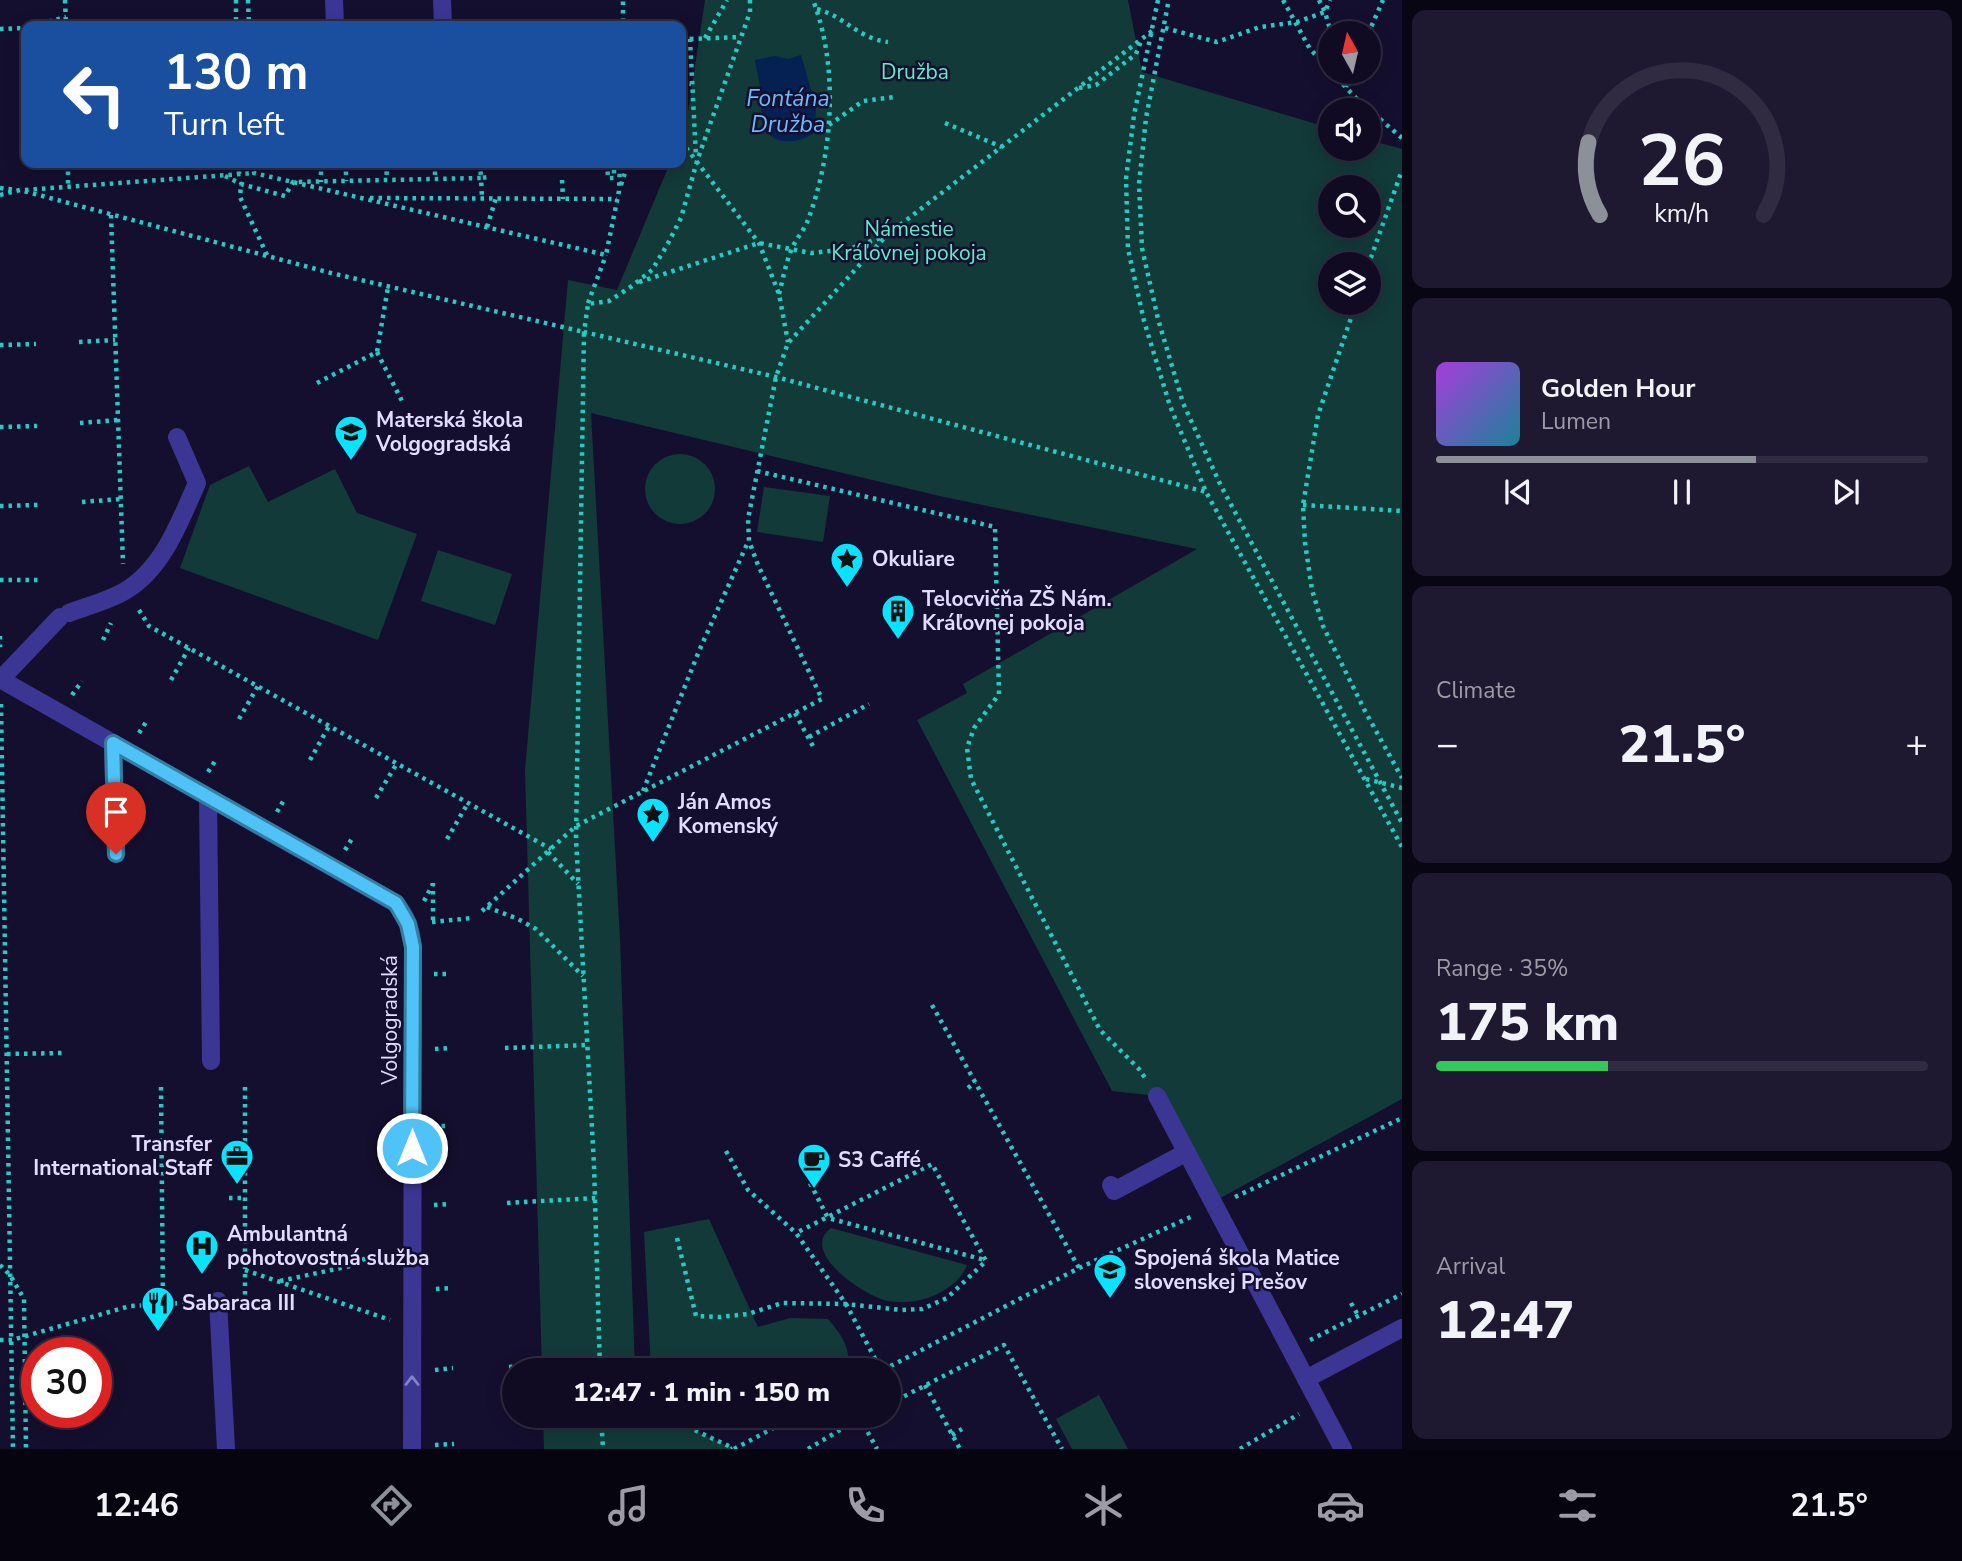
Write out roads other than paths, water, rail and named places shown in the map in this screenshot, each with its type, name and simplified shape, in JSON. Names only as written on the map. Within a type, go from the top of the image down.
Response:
[{"type":"street","points":[[334,0],[335,21]]},
{"type":"street","points":[[442,0],[443,21]]},
{"type":"street","points":[[0,679],[64,615],[125,591],[156,566],[197,483],[177,437]]},
{"type":"street","name":"Volgogradská","points":[[0,679],[396,903],[403,913],[411,935],[413,1446]]},
{"type":"street","points":[[113,743],[116,854]]},
{"type":"street","points":[[208,797],[211,1061]]},
{"type":"street","points":[[1157,1096],[1342,1449]]},
{"type":"street","points":[[1111,1185],[1114,1191],[1187,1152]]},
{"type":"street","points":[[218,1301],[226,1449]]},
{"type":"street","points":[[1306,1379],[1402,1328]]},
{"type":"water","name":"Fontána Družba","points":[[801,55],[816,108],[815,132],[801,140],[784,141],[769,134],[765,128],[755,60],[775,56],[788,59]]},
{"type":"place","name":"Materská škola Volgogradská","points":[[351,462]]},
{"type":"place","name":"Okuliare","points":[[847,589]]},
{"type":"place","name":"Telocvičňa ZŠ Nám. Kráľovnej pokoja","points":[[898,641]]},
{"type":"place","name":"Ján Amos Komenský","points":[[653,844]]},
{"type":"place","name":"Transfer International Staff","points":[[237,1186]]},
{"type":"place","name":"S3 Caffé","points":[[814,1190]]},
{"type":"place","name":"Ambulantná pohotovostná služba","points":[[202,1276]]},
{"type":"place","name":"Spojená škola Matice slovenskej Prešov","points":[[1110,1300]]},
{"type":"place","name":"Sabaraca III","points":[[158,1333]]},
{"type":"park label","name":"Družba","points":[[915,72]]},
{"type":"park label","name":"Námestie Kráľovnej pokoja","points":[[909,241]]}]
